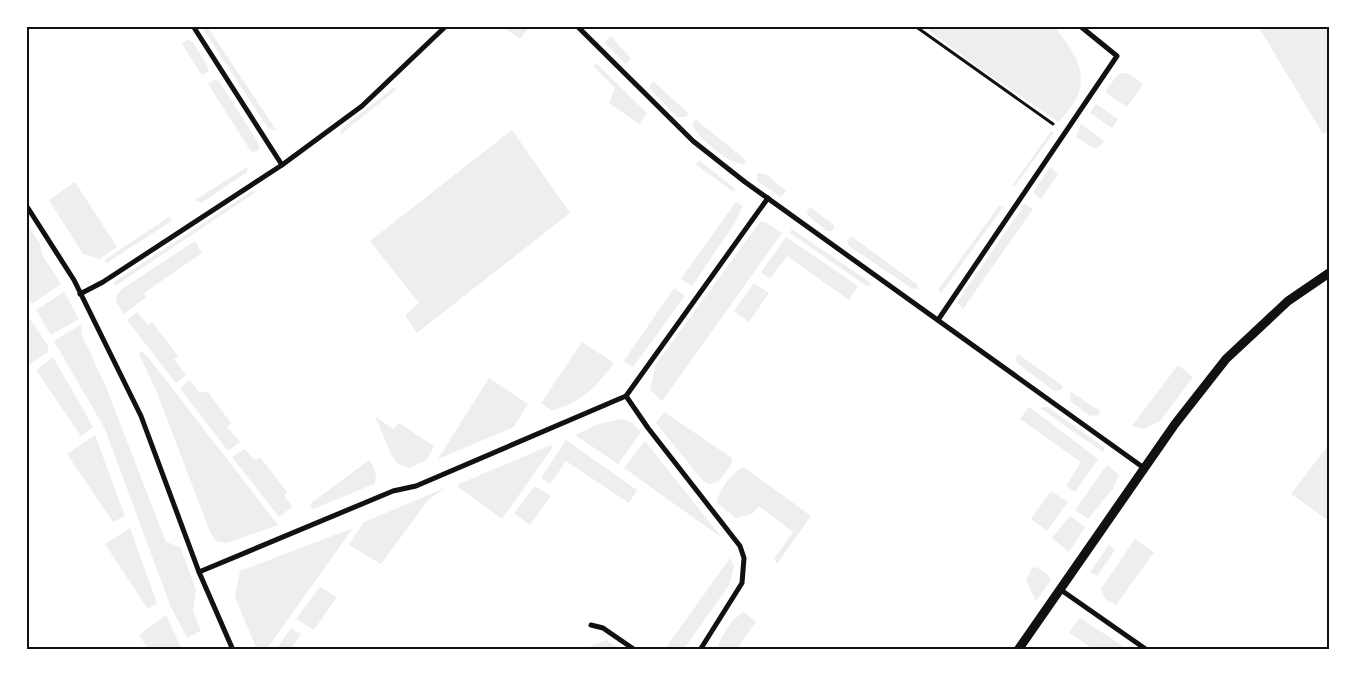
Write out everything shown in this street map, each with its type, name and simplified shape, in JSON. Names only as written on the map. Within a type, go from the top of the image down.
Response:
[{"type":"street","points":[[193,26],[282,165]]},
{"type":"street","points":[[80,294],[103,282],[282,165],[362,106],[446,26]]},
{"type":"street","points":[[577,26],[641,92],[693,141],[768,198],[1144,468]]},
{"type":"street","points":[[938,320],[1062,133],[1117,56],[1080,26]]},
{"type":"street","points":[[199,572],[393,491],[416,486],[626,396],[768,198]]},
{"type":"street","points":[[26,205],[74,280],[141,416],[199,572],[233,650]]},
{"type":"street","points":[[1018,650],[1174,424],[1226,359],[1288,301],[1329,273]]},
{"type":"street","points":[[626,396],[648,428],[740,546],[744,564],[742,583],[700,650]]},
{"type":"street","points":[[1061,590],[1146,650]]},
{"type":"street","points":[[591,625],[603,628],[635,650]]},
{"type":"path","points":[[915,26],[1053,124],[1062,133]]},
{"type":"shaded area","points":[[201,26],[207,26],[277,131],[268,128]]},
{"type":"shaded area","points":[[501,26],[530,26],[520,39]]},
{"type":"shaded area","points":[[923,26],[1054,26],[1071,50],[1079,68],[1081,77],[1077,97],[1059,122],[979,68]]},
{"type":"shaded area","points":[[1258,26],[1329,26],[1329,131],[1323,134]]},
{"type":"shaded area","points":[[611,36],[631,59],[626,64],[606,44],[605,42]]},
{"type":"shaded area","points":[[187,40],[192,41],[208,67],[208,72],[202,75],[182,44]]},
{"type":"shaded area","points":[[597,64],[647,113],[639,124],[609,103],[615,88],[593,66]]},
{"type":"shaded area","points":[[1125,73],[1143,84],[1127,107],[1105,92],[1118,74]]},
{"type":"shaded area","points":[[214,80],[219,81],[256,139],[260,149],[252,153],[208,84]]},
{"type":"shaded area","points":[[653,81],[688,113],[686,117],[677,117],[649,88]]},
{"type":"shaded area","points":[[393,88],[397,89],[340,135],[341,129]]},
{"type":"shaded area","points":[[1096,104],[1118,119],[1112,128],[1090,113]]},
{"type":"shaded area","points":[[695,119],[746,160],[744,164],[723,156],[707,143],[692,125]]},
{"type":"shaded area","points":[[1081,124],[1104,141],[1098,148],[1091,147],[1076,137]]},
{"type":"shaded area","points":[[512,130],[570,213],[417,333],[405,315],[419,303],[370,241]]},
{"type":"shaded area","points":[[1051,131],[1054,133],[1014,187],[1012,186]]},
{"type":"shaded area","points":[[699,160],[735,189],[734,192],[696,165]]},
{"type":"shaded area","points":[[247,167],[247,172],[201,203],[195,200]]},
{"type":"shaded area","points":[[1050,167],[1058,174],[1041,199],[1033,193]]},
{"type":"shaded area","points":[[757,173],[766,174],[786,191],[781,197],[757,181]]},
{"type":"shaded area","points":[[75,182],[117,247],[99,259],[83,254],[49,200]]},
{"type":"shaded area","points":[[252,191],[256,192],[115,286],[114,282]]},
{"type":"shaded area","points":[[736,202],[743,206],[734,224],[692,286],[681,279]]},
{"type":"shaded area","points":[[1025,204],[1033,209],[963,309],[958,303],[963,293]]},
{"type":"shaded area","points":[[999,206],[1003,207],[941,293],[938,290]]},
{"type":"shaded area","points":[[810,207],[835,226],[832,231],[827,231],[808,216],[807,211]]},
{"type":"shaded area","points":[[169,217],[172,221],[105,264],[106,259]]},
{"type":"shaded area","points":[[26,222],[40,244],[42,255],[61,284],[32,304],[26,295]]},
{"type":"shaded area","points":[[760,222],[765,222],[782,233],[662,401],[650,390],[656,364]]},
{"type":"shaded area","points":[[792,229],[871,283],[871,286],[865,285],[790,233]]},
{"type":"shaded area","points":[[851,236],[918,285],[917,289],[911,288],[849,246],[847,241]]},
{"type":"shaded area","points":[[786,237],[858,286],[849,300],[787,256],[770,279],[761,272]]},
{"type":"shaded area","points":[[195,241],[202,253],[144,293],[146,297],[124,314],[117,304],[116,296],[122,289]]},
{"type":"shaded area","points":[[754,283],[769,293],[749,322],[734,311]]},
{"type":"shaded area","points":[[674,288],[685,296],[633,367],[624,361]]},
{"type":"shaded area","points":[[64,292],[79,319],[51,335],[36,310]]},
{"type":"shaded area","points":[[137,312],[148,325],[152,322],[178,356],[174,359],[186,375],[176,383],[127,320]]},
{"type":"shaded area","points":[[26,313],[48,346],[48,352],[28,365]]},
{"type":"shaded area","points":[[82,324],[81,333],[106,387],[166,542],[180,547],[196,590],[193,611],[201,631],[187,638],[170,605],[105,429],[54,341]]},
{"type":"shaded area","points":[[582,342],[614,363],[600,381],[587,393],[573,402],[552,411],[541,403]]},
{"type":"shaded area","points":[[142,351],[278,525],[227,543],[216,541],[210,532],[156,390],[139,354]]},
{"type":"shaded area","points":[[1018,354],[1063,386],[1061,390],[1054,391],[1017,363],[1015,358]]},
{"type":"shaded area","points":[[53,357],[93,427],[81,436],[36,370]]},
{"type":"shaded area","points":[[1178,365],[1193,377],[1160,421],[1143,429],[1132,426]]},
{"type":"shaded area","points":[[489,378],[528,404],[514,427],[438,459]]},
{"type":"shaded area","points":[[190,380],[200,393],[207,391],[231,423],[227,427],[240,442],[228,451],[180,388]]},
{"type":"shaded area","points":[[1071,392],[1100,411],[1099,415],[1090,416],[1070,401]]},
{"type":"shaded area","points":[[1029,407],[1098,459],[1075,492],[1066,486],[1081,462],[1020,419]]},
{"type":"shaded area","points":[[1048,407],[1105,448],[1103,452],[1040,408]]},
{"type":"shaded area","points":[[664,412],[732,458],[732,463],[718,482],[709,484],[703,481],[656,423]]},
{"type":"shaded area","points":[[375,416],[393,429],[399,423],[434,446],[427,460],[409,468],[398,464],[392,456]]},
{"type":"shaded area","points":[[622,419],[631,422],[641,432],[618,464],[575,435],[598,424]]},
{"type":"shaded area","points":[[95,435],[125,516],[113,522],[67,454]]},
{"type":"shaded area","points":[[566,440],[637,490],[629,503],[566,461],[550,484],[541,478]]},
{"type":"shaded area","points":[[645,441],[722,538],[624,468]]},
{"type":"shaded area","points":[[1329,444],[1329,521],[1291,494]]},
{"type":"shaded area","points":[[551,445],[553,447],[502,519],[458,487],[459,484]]},
{"type":"shaded area","points":[[245,449],[254,460],[260,457],[287,492],[284,495],[292,507],[279,517],[232,457]]},
{"type":"shaded area","points":[[369,460],[375,472],[374,484],[313,509],[310,504]]},
{"type":"shaded area","points":[[1107,465],[1119,475],[1114,487],[1088,519],[1075,510]]},
{"type":"shaded area","points":[[744,467],[811,516],[777,564],[774,559],[793,532],[759,506],[752,514],[736,518],[717,503],[720,493],[727,482],[736,472]]},
{"type":"shaded area","points":[[535,486],[551,496],[530,525],[514,513]]},
{"type":"shaded area","points":[[445,488],[428,500],[381,564],[349,545],[364,522]]},
{"type":"shaded area","points":[[1051,491],[1068,502],[1047,531],[1031,519]]},
{"type":"shaded area","points":[[1070,516],[1085,527],[1069,552],[1052,538]]},
{"type":"shaded area","points":[[130,528],[157,603],[148,609],[105,544]]},
{"type":"shaded area","points":[[353,528],[266,650],[257,650],[235,597],[240,571]]},
{"type":"shaded area","points":[[1135,539],[1154,552],[1116,605],[1105,599],[1101,589]]},
{"type":"shaded area","points":[[1109,545],[1115,550],[1097,576],[1090,572]]},
{"type":"shaded area","points":[[730,558],[734,566],[729,585],[685,647],[681,650],[665,649]]},
{"type":"shaded area","points":[[1036,567],[1048,575],[1051,580],[1036,601],[1026,580],[1032,568]]},
{"type":"shaded area","points":[[320,587],[337,597],[314,630],[296,619]]},
{"type":"shaded area","points":[[744,612],[756,622],[736,650],[723,650],[718,646],[728,626]]},
{"type":"shaded area","points":[[166,615],[182,650],[149,650],[139,635]]},
{"type":"shaded area","points":[[1080,618],[1129,650],[1094,650],[1069,632]]},
{"type":"shaded area","points":[[291,628],[301,634],[291,650],[276,650]]},
{"type":"shaded area","points":[[606,640],[622,650],[593,650],[589,647]]}]
